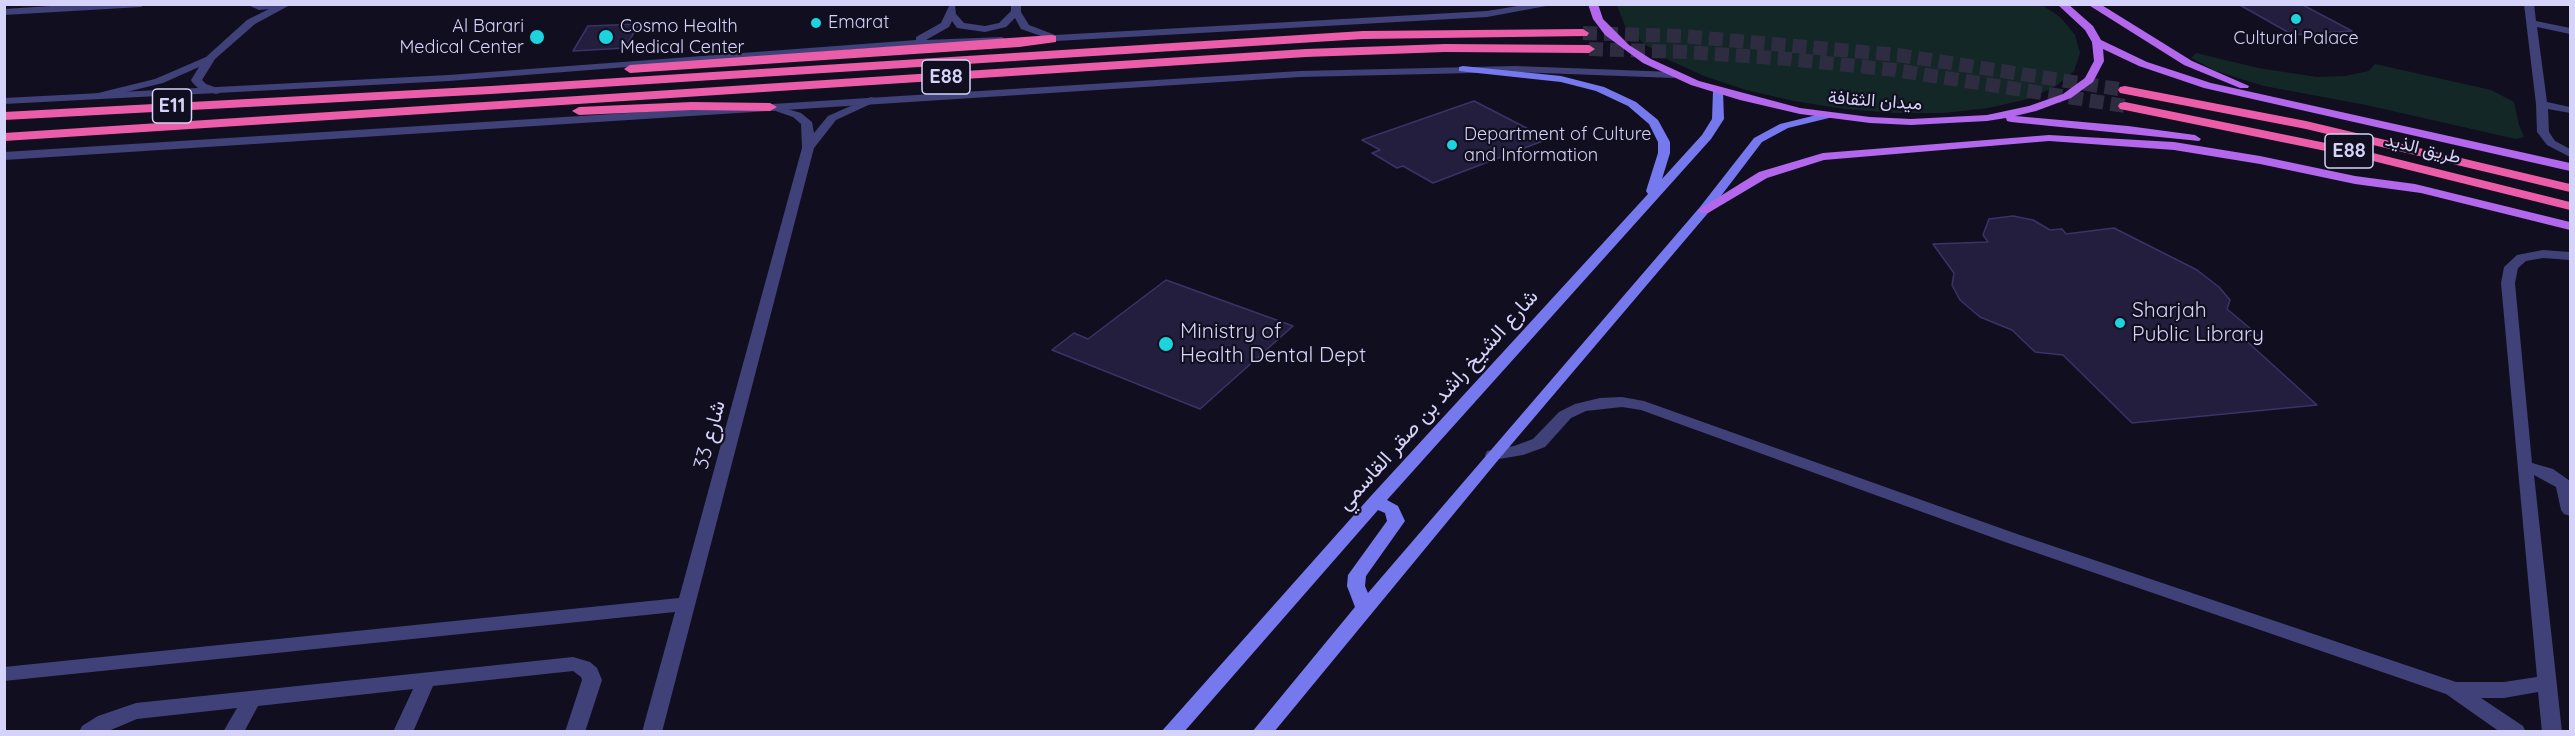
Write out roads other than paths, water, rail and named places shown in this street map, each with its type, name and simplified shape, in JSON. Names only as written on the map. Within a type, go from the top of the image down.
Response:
[{"type":"highway","name":"E88","points":[[339,96],[491,90],[1340,36],[1435,33],[1583,33]]},
{"type":"highway","points":[[339,96],[674,66],[1052,39]]},
{"type":"highway","name":"E88","points":[[304,118],[445,107],[1306,53],[1433,49],[1588,49]]},
{"type":"highway","name":"طريق الذيد","points":[[2125,90],[2306,125],[2571,188]]},
{"type":"highway","name":"E11","points":[[4,116],[339,96]]},
{"type":"highway","points":[[304,118],[692,106],[770,107]]},
{"type":"highway","name":"طريق الذيد","points":[[2125,106],[2303,141],[2571,206]]},
{"type":"highway","name":"E11","points":[[4,137],[304,118]]},
{"type":"main road","name":"ميدان الثقافة","points":[[1593,4],[1599,19],[1609,33],[1625,47],[1674,75],[1718,91],[1771,105],[1829,115],[1911,122],[1987,118],[2032,109],[2067,96],[2090,80],[2099,61],[2097,42]]},
{"type":"main road","points":[[2062,4],[2089,28],[2097,42],[2143,64],[2208,86],[2571,167]]},
{"type":"main road","points":[[2092,4],[2162,48],[2206,72],[2345,115]]},
{"type":"main road","points":[[1463,69],[1561,79],[1600,89],[1632,104],[1654,122],[1664,142],[1664,153],[1650,197]]},
{"type":"main road","name":"شارع الشيخ راشد بن صقر القاسمي","points":[[1171,732],[1376,501],[1714,128],[1720,111],[1718,91]]},
{"type":"main road","points":[[1262,732],[1493,455],[1704,210],[1739,162],[1765,134],[1784,126],[1829,115]]},
{"type":"main road","points":[[1987,118],[2080,124],[2182,137],[2294,159],[2571,226]]},
{"type":"main road","points":[[1704,210],[1763,175],[1823,157],[2049,138],[2174,146],[2260,160],[2355,180],[2425,190]]},
{"type":"main road","points":[[1365,608],[1356,586],[1357,575],[1396,521],[1392,510],[1376,501]]},
{"type":"street","points":[[18,11],[28,4]]},
{"type":"street","points":[[4,12],[141,4]]},
{"type":"street","points":[[4,101],[478,76],[907,43],[1052,39],[1487,14],[1552,4]]},
{"type":"street","points":[[2529,4],[2542,104],[2542,132],[2551,143],[2571,154]]},
{"type":"street","points":[[251,22],[252,5],[285,5]]},
{"type":"street","points":[[216,91],[202,86],[196,80],[211,57],[251,22],[285,5]]},
{"type":"street","points":[[907,43],[939,30],[951,9],[961,26],[985,29],[1002,25],[1016,8],[1022,24],[1030,30],[1068,38]]},
{"type":"street","points":[[2531,23],[2571,31]]},
{"type":"street","points":[[95,97],[159,81],[211,57]]},
{"type":"street","points":[[4,156],[1288,74],[1463,69],[1674,75]]},
{"type":"street","name":"شارع 33","points":[[808,148],[832,118],[871,100]]},
{"type":"street","points":[[2542,104],[2571,110]]},
{"type":"street","name":"شارع 33","points":[[652,732],[808,148],[806,122],[797,115],[770,107]]},
{"type":"street","points":[[2552,732],[2508,283],[2511,267],[2522,258],[2543,254],[2571,255]]},
{"type":"street","points":[[1493,455],[1517,451],[1539,442],[1565,415],[1581,407],[1600,403],[1644,406],[2011,538],[2099,566],[2453,690],[2516,732]]},
{"type":"street","points":[[2526,467],[2547,473],[2564,483],[2571,510]]},
{"type":"street","points":[[4,674],[686,604]]},
{"type":"street","points":[[89,732],[105,722],[136,711],[566,664],[584,667],[590,673],[592,680],[575,732]]},
{"type":"street","points":[[403,732],[427,679]]},
{"type":"street","points":[[2453,690],[2505,690],[2547,683]]},
{"type":"street","points":[[233,732],[252,699]]},
{"type":"tunnel","points":[[1583,33],[1682,36],[1898,55],[2125,90]]},
{"type":"tunnel","points":[[1589,49],[1686,52],[1789,59],[1895,70],[2125,106]]},
{"type":"place","name":"Cultural Palace","points":[[2296,19]]},
{"type":"place","name":"Emarat","points":[[816,23]]},
{"type":"place","name":"Al Barari Medical Center","points":[[537,37]]},
{"type":"place","name":"Cosmo Health Medical Center","points":[[606,37]]},
{"type":"place","name":"Department of Culture and Information","points":[[1452,145]]},
{"type":"place","name":"Sharjah Public Library","points":[[2120,323]]},
{"type":"place","name":"Ministry of Health Dental Dept","points":[[1166,344]]}]
